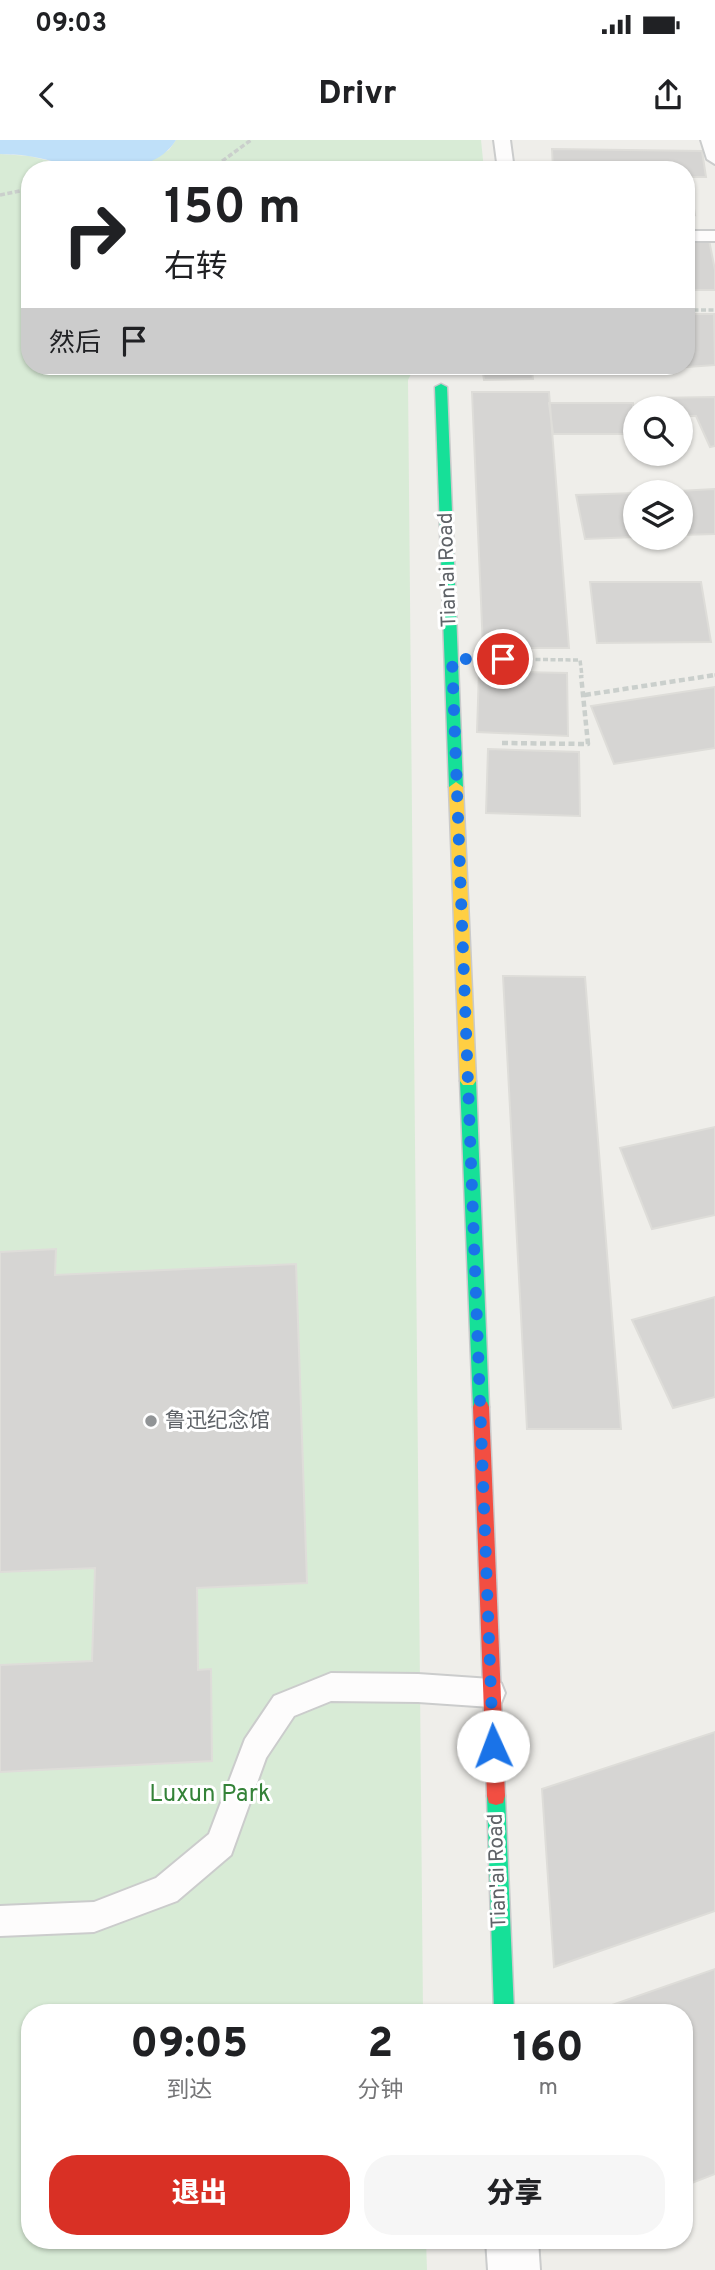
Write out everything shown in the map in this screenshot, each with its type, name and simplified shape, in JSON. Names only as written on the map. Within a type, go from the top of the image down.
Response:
[{"type":"street","name":"Tian'ai Road","points":[[441,387],[503,2004]]},
{"type":"street","points":[[513,2249],[514,2270]]},
{"type":"lane","points":[[502,140],[505,161]]},
{"type":"lane","points":[[709,140],[715,159]]},
{"type":"lane","points":[[695,236],[715,236]]},
{"type":"lane","points":[[0,1921],[94,1917],[166,1890],[220,1844],[255,1749],[284,1706],[331,1688],[418,1688],[491,1693]]},
{"type":"path","points":[[222,161],[251,140]]},
{"type":"path","points":[[0,195],[21,191]]},
{"type":"path","points":[[695,310],[715,310]]},
{"type":"path","points":[[452,659],[580,660],[589,744],[456,743]]},
{"type":"path","points":[[585,695],[715,675]]},
{"type":"green space","name":"Luxun Park","points":[[176,140],[481,140],[483,161],[148,161],[169,150]]},
{"type":"green space","name":"Luxun Park","points":[[0,154],[49,161],[21,161],[21,375],[410,375],[408,380],[423,2004],[21,2004],[21,2249],[426,2249],[427,2270],[0,2270]]},
{"type":"water","points":[[0,140],[176,140],[168,150],[151,161],[52,161],[25,155],[0,154]]},
{"type":"building","points":[[552,149],[702,151],[706,177],[695,177],[695,161],[553,161]]},
{"type":"building","points":[[695,240],[709,240],[715,270],[715,290],[695,290]]},
{"type":"building","points":[[695,314],[714,314],[715,365],[695,366]]},
{"type":"building","points":[[483,375],[532,375],[533,379],[484,380]]},
{"type":"building","points":[[472,392],[549,392],[569,648],[483,648]]},
{"type":"building","points":[[693,397],[715,397],[715,446],[710,447],[696,416],[693,416]]},
{"type":"building","points":[[549,403],[623,403],[623,434],[553,434]]},
{"type":"building","points":[[715,489],[715,534],[693,535],[693,490]]},
{"type":"building","points":[[623,493],[623,538],[585,539],[576,495]]},
{"type":"building","points":[[590,582],[701,582],[711,642],[597,643]]},
{"type":"building","points":[[479,671],[567,673],[568,736],[477,732]]},
{"type":"building","points":[[715,687],[715,748],[614,764],[591,706]]},
{"type":"building","points":[[488,749],[579,752],[580,816],[486,813]]},
{"type":"building","points":[[503,976],[585,977],[621,1429],[527,1429]]},
{"type":"building","points":[[715,1127],[715,1215],[652,1229],[620,1148]]},
{"type":"building","name":"鲁迅纪念馆","points":[[56,1249],[55,1275],[296,1264],[307,1583],[197,1588],[198,1670],[211,1669],[212,1761],[0,1772],[0,1665],[92,1661],[95,1568],[0,1572],[0,1252]]},
{"type":"building","points":[[715,1297],[715,1397],[673,1408],[632,1320]]},
{"type":"building","points":[[715,1732],[715,1911],[554,1967],[542,1789]]},
{"type":"building","points":[[715,1969],[715,2174],[693,2183],[693,2004],[615,2004]]},
{"type":"traffic: fast","points":[[441,387],[456,787]]},
{"type":"traffic: fast","points":[[468,1081],[481,1407]]},
{"type":"traffic: fast","points":[[496,1796],[504,2004]]},
{"type":"traffic: slow","points":[[456,787],[468,1081]]},
{"type":"traffic: jam","points":[[481,1407],[496,1796]]},
{"type":"place","name":"鲁迅纪念馆","points":[[151,1421]]},
{"type":"route","points":[[493,1746],[452,659],[503,659]]}]
